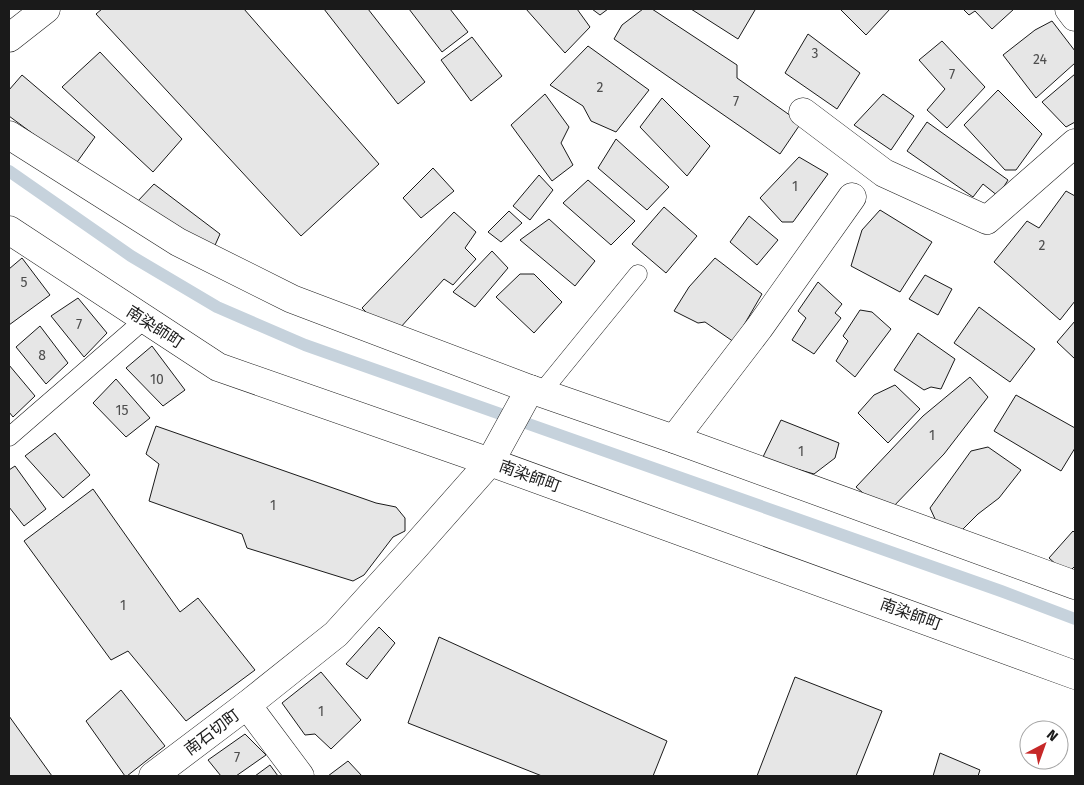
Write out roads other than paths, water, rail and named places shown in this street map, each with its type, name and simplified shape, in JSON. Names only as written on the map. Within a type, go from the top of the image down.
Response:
[{"type":"street","points":[[9,38],[46,9]]},
{"type":"street","points":[[1069,9],[1075,17]]},
{"type":"street","points":[[803,112],[884,173],[987,220],[1075,143]]},
{"type":"street","points":[[9,135],[178,242],[292,299],[531,395],[674,439],[1075,585]]},
{"type":"street","points":[[674,439],[759,328],[852,197]]},
{"type":"street","name":"南染師町","points":[[9,230],[218,367],[493,456],[1075,675]]},
{"type":"street","name":"南石切町","points":[[153,776],[247,705],[336,634],[493,456],[531,395]]},
{"type":"street","points":[[247,705],[300,776]]},
{"type":"lane","points":[[531,395],[638,274]]},
{"type":"lane","points":[[9,437],[144,320]]},
{"type":"waterway","points":[[9,171],[131,256],[217,307],[305,345],[1001,591],[1075,619]]}]
